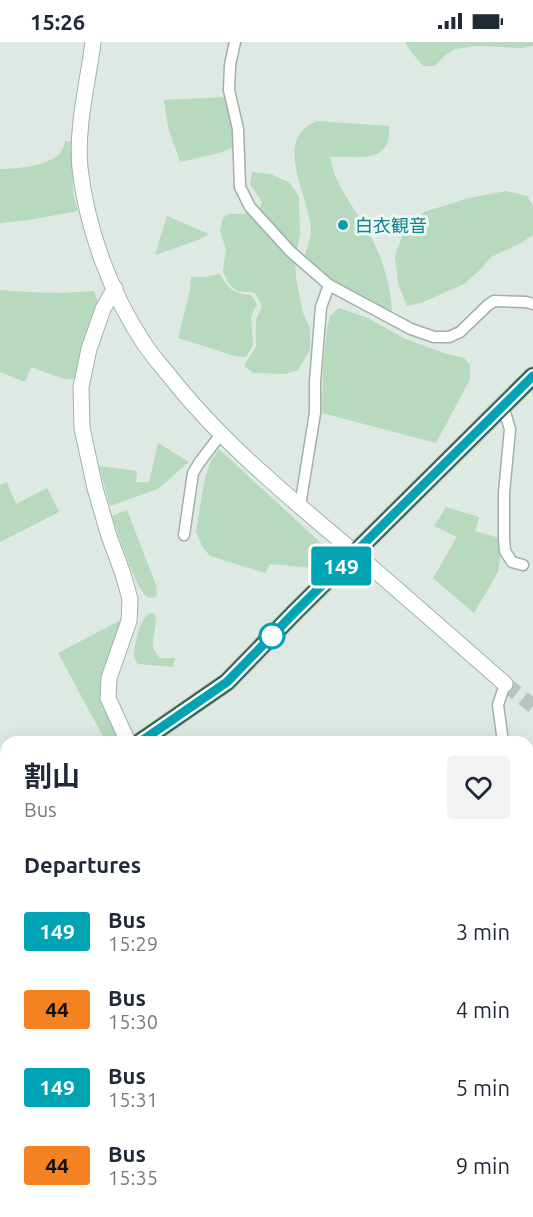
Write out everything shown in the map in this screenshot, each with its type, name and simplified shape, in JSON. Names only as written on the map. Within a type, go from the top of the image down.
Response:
[{"type":"highway","points":[[149,736],[227,682],[533,376]]},
{"type":"main road","points":[[93,42],[80,128],[80,165],[84,197],[104,269],[146,346],[184,394],[221,434],[300,506],[505,684]]},
{"type":"main road","points":[[115,288],[103,309],[89,349],[81,387],[82,428],[95,488],[130,599],[129,621],[109,678],[108,698],[125,736]]},
{"type":"street","points":[[235,42],[230,65],[229,90],[238,129],[240,187],[250,207],[291,252],[329,285],[411,329],[434,337],[449,337],[460,332],[494,301],[533,304]]},
{"type":"street","points":[[300,506],[315,413],[321,307],[329,285]]},
{"type":"street","points":[[503,406],[510,429],[504,493],[505,551],[512,562],[523,565]]},
{"type":"street","points":[[184,536],[193,473],[221,434]]},
{"type":"street","points":[[502,736],[498,705],[505,684]]},
{"type":"green space","points":[[405,42],[533,42],[533,46],[522,48],[477,46],[455,49],[435,66],[423,66]]},
{"type":"green space","points":[[225,97],[234,147],[180,162],[168,127],[164,100]]},
{"type":"green space","points":[[317,121],[389,126],[385,148],[379,153],[361,157],[330,157],[339,183],[379,255],[389,288],[392,311],[358,296],[330,279],[304,258],[311,231],[296,170],[295,155],[297,141],[303,130]]},
{"type":"green space","points":[[65,141],[72,142],[73,193],[78,211],[0,223],[0,169],[25,167],[51,160],[62,150]]},
{"type":"green space","points":[[252,172],[271,174],[290,183],[299,197],[300,234],[295,263],[296,278],[303,313],[310,328],[310,350],[298,370],[285,374],[253,373],[244,366],[256,347],[256,320],[262,306],[255,293],[237,291],[229,284],[223,271],[226,249],[220,231],[223,218],[229,214],[246,214],[259,210],[262,202],[250,184]]},
{"type":"green space","points":[[506,191],[527,196],[533,206],[533,235],[491,257],[464,284],[421,303],[407,306],[398,283],[395,256],[404,231],[424,212],[469,198]]},
{"type":"green space","points":[[167,216],[209,234],[155,255]]},
{"type":"green space","points":[[220,274],[232,289],[251,295],[257,304],[251,317],[253,345],[246,357],[235,356],[178,338],[191,277]]},
{"type":"green space","points":[[0,290],[47,293],[94,291],[99,305],[84,341],[75,379],[64,379],[31,367],[25,382],[0,372]]},
{"type":"green space","points":[[339,308],[368,318],[403,338],[464,358],[470,365],[470,379],[436,443],[322,413],[327,328],[330,316]]},
{"type":"green space","points":[[158,443],[189,462],[158,489],[110,506],[99,466],[137,471],[136,482],[149,482]]},
{"type":"green space","points":[[219,449],[323,545],[326,566],[312,568],[270,564],[265,573],[210,556],[203,548],[196,532],[205,477]]},
{"type":"green space","points":[[7,482],[16,504],[47,488],[59,512],[0,542],[0,485]]},
{"type":"green space","points":[[446,507],[479,517],[475,531],[499,538],[501,554],[498,572],[474,613],[433,578],[457,537],[434,526]]},
{"type":"green space","points":[[127,510],[156,585],[157,596],[152,598],[143,592],[138,584],[112,516]]},
{"type":"green space","points":[[150,613],[155,614],[156,620],[153,647],[160,658],[175,658],[173,667],[138,664],[134,658],[140,627]]},
{"type":"green space","points":[[123,619],[101,686],[101,696],[119,736],[103,736],[58,653]]},
{"type":"tunnel","points":[[505,684],[533,706]]},
{"type":"bus line","name":"149","points":[[149,736],[227,682],[533,376]]},
{"type":"place","name":"白衣観音","points":[[343,225]]}]
